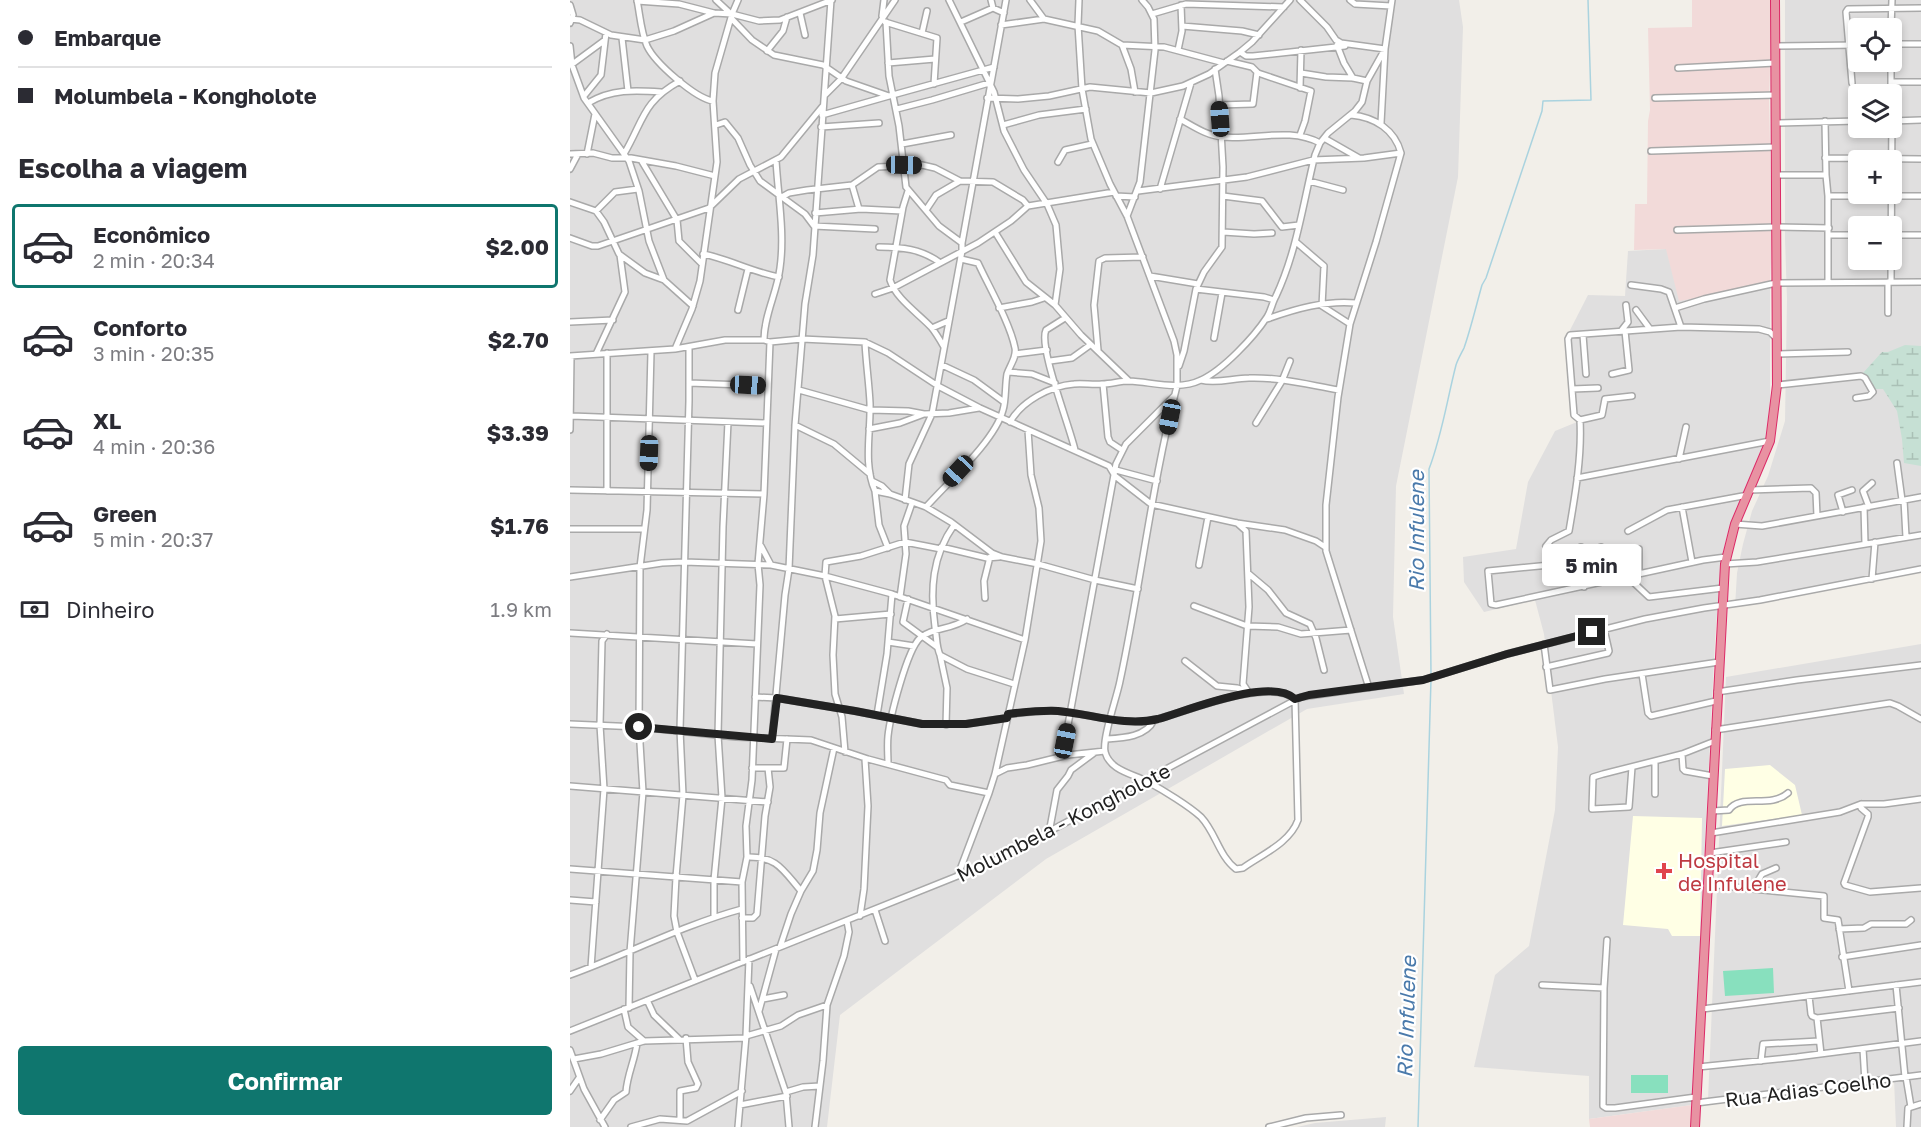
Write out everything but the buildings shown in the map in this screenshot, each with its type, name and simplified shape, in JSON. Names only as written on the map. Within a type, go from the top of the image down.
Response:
[{"type":"highway","points":[[1695,1127],[1723,588],[1726,561],[1736,524],[1770,441],[1777,385],[1775,0]]},
{"type":"street","points":[[713,101],[702,97],[680,81],[652,54],[645,40],[637,0],[679,3],[714,13],[759,21],[780,20],[831,0],[814,226],[795,425],[789,569],[772,739]]},
{"type":"street","points":[[716,0],[752,40],[774,55],[827,67],[841,79],[891,96]]},
{"type":"street","points":[[675,349],[693,306],[700,281],[715,176],[717,147],[713,101],[716,73],[731,16],[738,0]]},
{"type":"street","points":[[884,0],[883,20],[891,96],[897,109],[905,183],[908,191],[944,230],[962,243]]},
{"type":"street","points":[[825,95],[841,79],[883,20],[894,0]]},
{"type":"street","points":[[949,0],[997,98],[1003,125],[1024,170],[1047,204],[1057,229],[1060,269],[1055,305]]},
{"type":"street","points":[[990,0],[993,8],[1004,13]]},
{"type":"street","points":[[904,500],[909,464],[932,414],[938,386],[1006,0]]},
{"type":"street","points":[[1030,0],[1044,19]]},
{"type":"street","points":[[1079,0],[1078,25],[1082,89],[1092,144],[1127,216],[1180,356]]},
{"type":"street","points":[[1127,216],[1137,194],[1142,170],[1155,46],[1152,14],[1142,0]]},
{"type":"street","points":[[987,98],[1049,96],[1090,87],[1151,93],[1191,83],[1240,52],[1259,35],[1290,0]]},
{"type":"street","points":[[1300,0],[1327,27],[1336,40],[1337,47],[1353,78]]},
{"type":"street","points":[[1350,0],[1355,3],[1392,3],[1385,49],[1381,123]]},
{"type":"street","points":[[1892,0],[1892,18]]},
{"type":"street","points":[[1152,14],[1200,2],[1254,3],[1284,7]]},
{"type":"street","points":[[570,5],[571,20],[580,20],[622,38],[645,40],[674,31],[714,13]]},
{"type":"street","points":[[1178,50],[1182,26],[1181,5]]},
{"type":"street","points":[[961,22],[993,8]]},
{"type":"street","points":[[1848,34],[1846,12],[1848,9],[1921,8]]},
{"type":"street","points":[[922,33],[927,11]]},
{"type":"street","points":[[800,13],[805,35]]},
{"type":"street","points":[[767,51],[783,31],[788,17]]},
{"type":"street","points":[[1001,25],[1044,19],[1078,25],[1105,34],[1122,45],[1155,46],[1252,67],[1257,72],[1311,93],[1300,135]]},
{"type":"street","points":[[883,20],[937,38],[934,84]]},
{"type":"street","points":[[1182,26],[1242,31],[1259,35]]},
{"type":"street","points":[[584,96],[601,75],[606,33]]},
{"type":"street","points":[[622,38],[628,91]]},
{"type":"street","points":[[571,66],[604,40]]},
{"type":"street","points":[[1336,40],[1347,46]]},
{"type":"street","points":[[1902,44],[1921,44]]},
{"type":"street","points":[[1122,45],[1131,69],[1135,92]]},
{"type":"street","points":[[1776,46],[1848,45]]},
{"type":"street","points":[[570,46],[571,66],[584,96],[625,156],[638,189],[653,254],[664,280]]},
{"type":"street","points":[[1240,52],[1246,56],[1253,56],[1347,46],[1385,49]]},
{"type":"street","points":[[1008,372],[1032,374],[1055,385],[1129,381],[1177,386],[1201,380],[1239,350],[1266,320],[1288,268],[1296,242],[1313,160],[1322,140],[1335,126],[1351,115],[1362,102],[1367,81],[1385,49]]},
{"type":"street","points":[[1300,50],[1300,88]]},
{"type":"street","points":[[888,63],[936,59]]},
{"type":"street","points":[[1678,68],[1775,63]]},
{"type":"street","points":[[822,115],[994,67]]},
{"type":"street","points":[[1185,661],[1217,686],[1249,692],[1286,694],[1295,699],[1298,820],[1296,826],[1280,844],[1243,868],[1236,869],[1230,865],[1209,828],[1192,809],[1147,780],[1124,772],[1108,758],[1105,751],[1110,718],[1125,660],[1151,504],[1177,386],[1180,356],[1197,286],[1210,263],[1221,250],[1223,196],[1215,69]]},
{"type":"street","points":[[1219,105],[1253,104],[1257,72]]},
{"type":"street","points":[[1851,72],[1852,83]]},
{"type":"street","points":[[1891,72],[1891,82],[1921,82]]},
{"type":"street","points":[[1301,73],[1367,81]]},
{"type":"street","points":[[625,156],[644,113],[661,92],[680,81]]},
{"type":"street","points":[[897,109],[990,83]]},
{"type":"street","points":[[1160,189],[1191,83]]},
{"type":"street","points":[[588,103],[605,94],[628,91],[661,92]]},
{"type":"street","points":[[1655,98],[1776,95]]},
{"type":"street","points":[[570,238],[592,246],[709,208],[739,179],[776,160],[823,106]]},
{"type":"street","points":[[1003,125],[1039,115],[1086,109]]},
{"type":"street","points":[[587,154],[595,114]]},
{"type":"street","points":[[1351,115],[1381,123],[1395,140],[1401,153],[1350,324],[1339,390],[1326,505],[1325,547],[1369,688]]},
{"type":"street","points":[[1180,119],[1194,128],[1221,137],[1300,135],[1322,140],[1359,159]]},
{"type":"street","points":[[1902,121],[1921,120]]},
{"type":"street","points":[[716,125],[723,121],[729,126],[738,138],[760,181],[805,214],[814,226]]},
{"type":"street","points":[[1825,121],[1829,228],[1828,282]]},
{"type":"street","points":[[1776,123],[1848,121]]},
{"type":"street","points":[[821,128],[879,123]]},
{"type":"street","points":[[902,144],[951,135]]},
{"type":"street","points":[[1058,162],[1065,150],[1092,144]]},
{"type":"street","points":[[1651,151],[1776,147]]},
{"type":"street","points":[[570,154],[598,153],[612,158],[625,156],[715,176]]},
{"type":"street","points":[[875,294],[893,288],[962,251],[995,232],[1028,206],[1115,194],[1137,194],[1260,175],[1313,160],[1359,159],[1401,153]]},
{"type":"street","points":[[570,169],[578,154]]},
{"type":"street","points":[[1825,158],[1848,158]]},
{"type":"street","points":[[1902,159],[1921,159]]},
{"type":"street","points":[[641,160],[677,220],[679,240],[702,264]]},
{"type":"street","points":[[738,1127],[748,982],[742,918],[742,882],[747,857],[745,833],[754,737],[760,576],[758,564],[764,494],[768,386],[765,322],[779,277],[782,255],[776,160]]},
{"type":"street","points":[[780,197],[789,193],[852,185],[878,167],[904,165],[935,168],[960,181],[993,182],[1023,200],[1028,206]]},
{"type":"street","points":[[1775,175],[1826,176]]},
{"type":"street","points":[[926,210],[936,195],[960,181]]},
{"type":"street","points":[[1309,181],[1342,190]]},
{"type":"street","points":[[852,185],[859,209]]},
{"type":"street","points":[[596,211],[615,192],[638,189]]},
{"type":"street","points":[[908,191],[890,277],[893,288],[932,328],[944,348]]},
{"type":"street","points":[[1223,196],[1262,201],[1282,227],[1299,225]]},
{"type":"street","points":[[1828,196],[1848,196]]},
{"type":"street","points":[[1902,196],[1921,196]]},
{"type":"street","points":[[570,202],[596,211],[604,222],[619,254],[626,292],[596,354]]},
{"type":"street","points":[[815,213],[859,209],[902,211]]},
{"type":"street","points":[[814,226],[875,229]]},
{"type":"street","points":[[1677,230],[1829,228]]},
{"type":"street","points":[[995,232],[1026,282],[1055,305],[1090,345],[1129,381]]},
{"type":"street","points":[[1223,232],[1272,233]]},
{"type":"street","points":[[1829,235],[1848,235]]},
{"type":"street","points":[[1902,235],[1921,235]]},
{"type":"street","points":[[1296,242],[1324,266],[1321,304]]},
{"type":"street","points":[[879,247],[920,251],[939,262]]},
{"type":"street","points":[[619,254],[645,273],[664,280],[693,306]]},
{"type":"street","points":[[703,254],[726,259],[748,269],[779,277]]},
{"type":"street","points":[[1098,350],[1094,305],[1099,261],[1105,258],[1143,258]]},
{"type":"street","points":[[926,507],[979,449],[1000,417],[1004,410],[1008,372],[1015,354],[1014,344],[978,263],[961,259]]},
{"type":"street","points":[[738,310],[748,269]]},
{"type":"street","points":[[1888,313],[1891,270]]},
{"type":"street","points":[[1150,276],[1222,293],[1274,300]]},
{"type":"street","points":[[1675,308],[1776,283],[1921,282]]},
{"type":"street","points":[[1631,285],[1667,290],[1681,327]]},
{"type":"street","points":[[1214,338],[1222,293]]},
{"type":"street","points":[[999,308],[1044,298]]},
{"type":"street","points":[[1266,320],[1321,304],[1356,303]]},
{"type":"street","points":[[1321,304],[1350,324]]},
{"type":"street","points":[[1612,374],[1629,370],[1623,331],[1628,322],[1626,305]]},
{"type":"street","points":[[1636,310],[1650,329]]},
{"type":"street","points":[[1065,318],[1045,332],[1044,340],[1075,450]]},
{"type":"street","points":[[570,322],[613,320]]},
{"type":"street","points":[[932,328],[948,321]]},
{"type":"street","points":[[1546,546],[1551,540],[1569,531],[1577,478],[1581,432],[1580,420],[1574,415],[1568,337],[1571,334],[1681,327],[1765,329],[1777,339]]},
{"type":"street","points":[[1582,335],[1586,375]]},
{"type":"street","points":[[570,430],[570,356],[651,352],[725,340],[802,339],[865,342],[888,353],[938,386],[980,408],[1109,466],[1151,504],[1237,523],[1285,530],[1316,541],[1325,547]]},
{"type":"street","points":[[865,342],[870,410],[870,474],[879,512],[879,525],[888,548]]},
{"type":"street","points":[[1050,361],[1072,358],[1090,345]]},
{"type":"street","points":[[689,347],[680,730],[683,795],[675,916],[677,932],[695,980]]},
{"type":"street","points":[[1015,354],[1047,350]]},
{"type":"street","points":[[644,1041],[628,1027],[627,1009],[643,792],[639,727],[640,567],[648,491],[651,352]]},
{"type":"street","points":[[1777,354],[1848,352]]},
{"type":"street","points":[[607,353],[607,490]]},
{"type":"street","points":[[1256,423],[1282,381],[1290,361]]},
{"type":"street","points":[[942,365],[974,380],[1004,402]]},
{"type":"street","points":[[1777,385],[1861,376],[1871,386],[1873,392],[1869,396],[1856,398]]},
{"type":"street","points":[[1201,380],[1212,382],[1248,378],[1288,380],[1339,390]]},
{"type":"street","points":[[689,383],[768,386]]},
{"type":"street","points":[[1103,384],[1108,437],[1110,442],[1122,450]]},
{"type":"street","points":[[1010,422],[1022,406],[1055,385]]},
{"type":"street","points":[[1572,389],[1598,388]]},
{"type":"street","points":[[799,390],[870,410],[898,410],[932,414],[980,408]]},
{"type":"street","points":[[1071,770],[1065,741],[1115,473],[1122,450],[1174,396]]},
{"type":"street","points":[[1580,420],[1602,415],[1605,399],[1632,396]]},
{"type":"street","points":[[869,429],[900,423],[924,414]]},
{"type":"street","points":[[571,417],[766,423]]},
{"type":"street","points":[[714,917],[714,880],[722,798],[718,735],[728,422]]},
{"type":"street","points":[[795,425],[834,444],[870,474]]},
{"type":"street","points":[[1679,459],[1686,427]]},
{"type":"street","points":[[958,876],[997,765],[1038,564],[1041,529],[1039,508],[1031,475],[1028,430]]},
{"type":"street","points":[[1577,478],[1770,441]]},
{"type":"street","points":[[1897,463],[1906,537]]},
{"type":"street","points":[[1577,470],[1592,475]]},
{"type":"street","points":[[1115,473],[1157,482]]},
{"type":"street","points":[[872,482],[882,486],[890,494]]},
{"type":"street","points":[[1865,544],[1866,507],[1863,491],[1872,483]]},
{"type":"street","points":[[1628,531],[1663,511],[1749,492],[1811,488],[1816,493],[1817,516]]},
{"type":"street","points":[[570,490],[764,494]]},
{"type":"street","points":[[1843,512],[1838,495],[1852,490]]},
{"type":"street","points":[[875,492],[890,494],[926,507],[954,525],[991,556]]},
{"type":"street","points":[[1736,524],[1762,526],[1921,497]]},
{"type":"street","points":[[900,597],[906,554],[904,526],[912,502]]},
{"type":"street","points":[[1682,507],[1692,562]]},
{"type":"street","points":[[1198,565],[1208,517]]},
{"type":"street","points":[[1237,523],[1246,531],[1249,574],[1241,689]]},
{"type":"street","points":[[946,725],[947,688],[937,648],[933,579],[941,548],[954,525]]},
{"type":"street","points":[[1246,531],[1258,527]]},
{"type":"street","points":[[570,529],[644,529]]},
{"type":"street","points":[[1581,562],[1487,573],[1491,604],[1584,587],[1692,562],[1757,562],[1921,535]]},
{"type":"street","points":[[845,752],[833,674],[835,619],[825,576],[828,560],[855,557],[905,542],[1038,564],[1138,589]]},
{"type":"street","points":[[1872,579],[1875,542]]},
{"type":"street","points":[[906,554],[913,544]]},
{"type":"street","points":[[761,546],[771,565]]},
{"type":"street","points":[[1600,546],[1605,582]]},
{"type":"street","points":[[1581,548],[1584,587]]},
{"type":"street","points":[[1639,549],[1640,574]]},
{"type":"street","points":[[985,598],[984,581],[991,556]]},
{"type":"street","points":[[570,577],[684,562],[771,565],[825,576],[909,599],[1024,640]]},
{"type":"street","points":[[1719,662],[1605,679],[1550,690],[1544,644],[1673,613],[1921,569]]},
{"type":"street","points":[[1249,574],[1268,590],[1286,613],[1310,624],[1324,670]]},
{"type":"street","points":[[1633,582],[1649,597],[1723,588]]},
{"type":"street","points":[[877,715],[888,642],[892,594]]},
{"type":"street","points":[[909,599],[903,622],[937,648]]},
{"type":"street","points":[[1194,606],[1247,626],[1278,627],[1301,634],[1351,630]]},
{"type":"street","points":[[835,619],[891,614]]},
{"type":"street","points":[[888,764],[888,738],[892,718],[914,646],[924,636],[936,630],[954,627],[967,619]]},
{"type":"street","points":[[1546,667],[1608,653],[1604,629]]},
{"type":"street","points":[[570,633],[757,644]]},
{"type":"street","points":[[597,634],[602,641]]},
{"type":"street","points":[[591,967],[604,789],[600,725],[602,641],[607,634]]},
{"type":"street","points":[[888,642],[914,646]]},
{"type":"street","name":"Molumbela - Kongholote","points":[[570,1031],[990,863],[1295,699],[1309,695],[1423,680],[1544,644]]},
{"type":"street","points":[[940,655],[967,669],[1014,684]]},
{"type":"street","points":[[1717,692],[1921,665]]},
{"type":"street","points":[[1642,674],[1648,713],[1651,716],[1716,702]]},
{"type":"street","points":[[755,697],[777,698],[922,724],[946,725],[1047,711],[1122,721],[1154,720],[1241,689]]},
{"type":"street","points":[[1715,730],[1890,703],[1921,719]]},
{"type":"street","points":[[1106,739],[1133,736],[1145,730],[1154,720]]},
{"type":"street","points":[[570,724],[811,740],[865,759],[946,780],[950,785],[989,793]]},
{"type":"street","points":[[752,768],[784,768],[787,739]]},
{"type":"street","points":[[1632,766],[1629,807],[1592,808],[1593,777],[1632,766],[1682,754],[1715,741]]},
{"type":"street","points":[[759,1011],[785,929],[801,891],[813,871],[820,813],[834,748]]},
{"type":"street","points":[[994,774],[1007,768],[1067,755],[1105,751]]},
{"type":"street","points":[[1049,833],[1055,793],[1071,770],[1095,752]]},
{"type":"street","points":[[1682,754],[1683,769],[1713,776]]},
{"type":"street","points":[[860,916],[864,889],[868,806],[865,759]]},
{"type":"street","points":[[1655,761],[1655,794]]},
{"type":"street","points":[[997,765],[1007,768]]},
{"type":"street","points":[[742,918],[753,918],[756,914],[770,788],[768,768]]},
{"type":"street","points":[[570,786],[768,801]]},
{"type":"street","points":[[1712,812],[1729,810],[1736,803],[1779,800],[1788,793]]},
{"type":"street","points":[[1711,833],[1840,812],[1861,804],[1884,804],[1921,799]]},
{"type":"street","points":[[1861,804],[1861,808],[1868,814],[1868,817],[1849,872],[1844,880],[1845,885],[1870,892],[1921,888]]},
{"type":"street","points":[[1710,853],[1786,842]]},
{"type":"street","points":[[747,857],[762,857],[781,868],[801,891]]},
{"type":"street","points":[[570,868],[742,882]]},
{"type":"street","points":[[1754,889],[1762,874],[1776,868]]},
{"type":"street","points":[[1708,884],[1823,895],[1824,918],[1837,920],[1849,991]]},
{"type":"street","points":[[570,900],[596,902]]},
{"type":"street","points":[[570,975],[714,917],[742,909]]},
{"type":"street","points":[[875,910],[885,941]]},
{"type":"street","points":[[1839,929],[1864,928],[1871,924],[1905,924],[1911,920]]},
{"type":"street","points":[[815,1127],[827,1005],[844,956],[849,932],[847,921]]},
{"type":"street","points":[[1542,985],[1604,988],[1608,940]]},
{"type":"street","points":[[1842,957],[1921,945]]},
{"type":"street","points":[[748,982],[786,1094],[789,1127]]},
{"type":"street","points":[[1702,1009],[1921,982]]},
{"type":"street","points":[[1896,985],[1905,1077],[1911,1107]]},
{"type":"street","name":"Rua Adias Coelho","points":[[1604,988],[1604,1107],[1696,1100],[1921,1075]]},
{"type":"street","points":[[763,999],[784,995]]},
{"type":"street","points":[[1809,996],[1811,1014],[1817,1018],[1899,1008]]},
{"type":"street","points":[[647,1000],[654,1016],[683,1039],[688,1062],[698,1084],[696,1088],[680,1091],[686,1122]]},
{"type":"street","points":[[574,1059],[644,1041],[746,1037],[781,1026],[798,1015],[827,1005]]},
{"type":"street","points":[[1817,1018],[1821,1054]]},
{"type":"street","points":[[1761,1061],[1763,1044],[1819,1041]]},
{"type":"street","points":[[1698,1067],[1921,1041]]},
{"type":"street","points":[[600,1120],[614,1100],[626,1092],[637,1043]]},
{"type":"street","points":[[1863,1049],[1865,1082]]},
{"type":"street","points":[[570,1050],[579,1078],[605,1127]]},
{"type":"street","points":[[570,1091],[579,1078]]},
{"type":"street","points":[[740,1105],[786,1094],[804,1086],[820,1086]]},
{"type":"street","points":[[632,1127],[660,1119],[686,1122],[742,1091]]},
{"type":"street","points":[[1907,1127],[1907,1110],[1921,1104]]},
{"type":"street","points":[[1273,1126],[1341,1115]]},
{"type":"shaded area","points":[[570,0],[1459,0],[1463,27],[1458,177],[1396,486],[1393,617],[1404,694],[1307,709],[1046,859],[840,1015],[827,1127],[570,1127]]},
{"type":"shaded area","points":[[1692,0],[1772,0],[1769,100],[1772,235],[1770,285],[1679,301],[1666,249],[1634,250],[1635,204],[1647,204],[1650,110],[1648,28],[1692,27]]},
{"type":"shaded area","points":[[1785,0],[1921,0],[1921,571],[1735,607],[1737,573],[1743,544],[1752,511],[1768,476],[1785,421],[1787,299]]},
{"type":"shaded area","points":[[1666,249],[1770,285],[1770,400],[1766,437],[1727,536],[1721,560],[1692,1105],[1589,1119],[1589,1076],[1474,1067],[1495,975],[1529,946],[1555,810],[1558,747],[1544,634],[1535,600],[1484,612],[1464,582],[1463,557],[1516,549],[1528,482],[1555,431],[1577,422],[1568,334],[1588,295],[1625,296],[1628,251]]},
{"type":"shaded area","points":[[1921,644],[1921,1127],[1896,1127],[1894,1080],[1708,1100],[1726,677]]},
{"type":"shaded area","points":[[1770,765],[1795,785],[1802,815],[1722,826],[1725,769]]},
{"type":"shaded area","name":"Hospital de Infulene","points":[[1633,816],[1702,818],[1700,936],[1672,936],[1668,929],[1623,925]]},
{"type":"shaded area","points":[[1692,1105],[1691,1127],[1590,1127],[1589,1119]]},
{"type":"shaded area","points":[[1386,1117],[1385,1127],[1297,1127],[1315,1123]]},
{"type":"green space","points":[[1905,345],[1921,346],[1921,466],[1904,463],[1897,411],[1883,389],[1874,389],[1863,373],[1882,352]]},
{"type":"green space","points":[[1773,968],[1774,993],[1725,996],[1723,971]]},
{"type":"green space","points":[[1631,1075],[1668,1075],[1668,1093],[1631,1093]]},
{"type":"waterway","name":"Rio Infulene","points":[[1431,675],[1429,469],[1441,430],[1456,365],[1467,340],[1482,285],[1542,111],[1543,101],[1591,100],[1588,0]]},
{"type":"waterway","name":"Rio Infulene","points":[[1418,1127],[1431,679]]},
{"type":"place","name":"Hospital de Infulene","points":[[1664,871]]},
{"type":"route","points":[[639,727],[772,739],[777,698],[922,724],[966,724],[999,720],[1007,718],[1008,714],[1047,711],[1122,721],[1154,720],[1249,693],[1286,694],[1295,699],[1309,695],[1423,680],[1507,654],[1592,632]]}]
